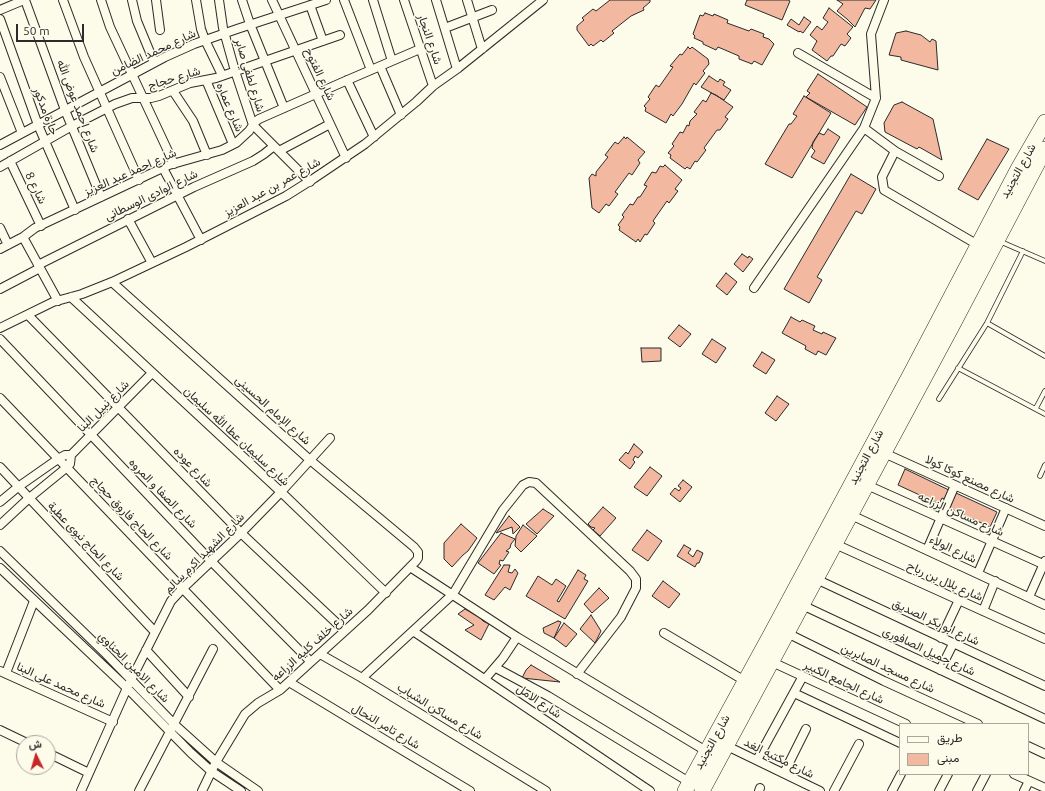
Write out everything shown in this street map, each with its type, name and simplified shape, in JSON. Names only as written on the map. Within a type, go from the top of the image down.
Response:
[{"type":"highway","name":"شارع التجنيد","points":[[702,791],[884,453],[994,235],[1045,122]]},
{"type":"highway","name":"شارع التجنيد","points":[[687,786],[911,373],[978,245],[994,235],[1045,148]]},
{"type":"street","points":[[0,10],[24,0]]},
{"type":"street","name":"شارع احمد عوض الله","points":[[24,0],[65,110],[101,197]]},
{"type":"street","points":[[63,0],[84,57],[139,180]]},
{"type":"street","points":[[101,0],[110,27],[174,164]]},
{"type":"street","points":[[132,0],[137,21],[154,62]]},
{"type":"street","points":[[156,0],[160,30]]},
{"type":"street","points":[[196,0],[201,29],[222,75]]},
{"type":"street","name":"شارع لطفي صابر","points":[[218,0],[224,33],[253,125],[310,182]]},
{"type":"street","points":[[242,0],[264,61],[284,108]]},
{"type":"street","name":"شارع الفتوح","points":[[272,0],[346,158]]},
{"type":"street","name":"شارع محمد الضامن","points":[[0,145],[154,62],[224,33],[326,0]]},
{"type":"street","points":[[344,0],[371,70]]},
{"type":"street","points":[[373,0],[392,61]]},
{"type":"street","name":"شارع النجار","points":[[404,0],[433,86]]},
{"type":"street","points":[[438,0],[457,69]]},
{"type":"street","points":[[467,0],[482,49]]},
{"type":"street","name":"شارع عمر بن عبد العزيز","points":[[0,328],[58,301],[112,282],[201,240],[310,182],[374,137],[433,86],[457,69],[543,0]]},
{"type":"street","points":[[754,288],[864,128],[876,98],[871,34],[884,0]]},
{"type":"street","points":[[310,5],[323,41]]},
{"type":"street","points":[[445,28],[492,10]]},
{"type":"street","name":"حارة مدكور","points":[[0,19],[44,141],[75,210]]},
{"type":"street","name":"شارع حجاج","points":[[0,167],[44,141],[106,108],[132,98],[159,96],[190,83],[206,80],[235,71],[340,35]]},
{"type":"street","name":"شارع احمد عبد العزيز","points":[[0,249],[41,226],[163,168],[207,155],[233,144],[250,131],[253,125],[259,120],[420,49]]},
{"type":"street","points":[[798,53],[876,98]]},
{"type":"street","points":[[380,66],[401,115]]},
{"type":"street","points":[[0,77],[22,133]]},
{"type":"street","name":"شارع عماره","points":[[206,80],[233,144]]},
{"type":"street","points":[[347,80],[374,137]]},
{"type":"street","points":[[173,91],[193,121],[207,155]]},
{"type":"street","name":"شارع الوادى الوسطانى","points":[[0,288],[128,219],[330,124]]},
{"type":"street","points":[[864,128],[895,151],[939,176]]},
{"type":"street","points":[[895,151],[882,176],[884,190],[978,245]]},
{"type":"street","name":"شارع 8","points":[[10,161],[41,226]]},
{"type":"street","points":[[163,168],[201,240]]},
{"type":"street","points":[[128,219],[152,263]]},
{"type":"street","points":[[0,228],[8,245]]},
{"type":"street","points":[[23,237],[58,301]]},
{"type":"street","name":"شارع الإمام الحسينى","points":[[112,282],[310,460],[414,547],[418,555]]},
{"type":"street","name":"شارع سليمان عطا الله سليمان","points":[[71,297],[281,492],[386,593]]},
{"type":"street","name":"شارع عوده","points":[[28,315],[241,533],[345,631]]},
{"type":"street","name":"شارع الصفا و المروه","points":[[0,338],[211,562],[311,662]]},
{"type":"street","name":"شارع نبيل البنا","points":[[0,525],[28,499],[70,464],[71,455],[152,373]]},
{"type":"street","name":"شارع الحاج فاروق حجاج","points":[[0,398],[280,690]]},
{"type":"street","name":"شارع الشهيد اكرم سالم","points":[[81,791],[129,684],[171,602],[183,588],[241,533],[281,492],[330,438]]},
{"type":"street","name":"شارع مصنع كوكا كولا","points":[[884,453],[1045,526]]},
{"type":"street","name":"شارع نبيل البنا","points":[[0,502],[18,487],[58,459],[65,455],[71,455]]},
{"type":"street","name":"شارع الحاج نبوى عطية","points":[[0,467],[28,499],[155,632]]},
{"type":"street","points":[[362,678],[453,594],[496,521],[513,497],[525,483],[529,482],[536,483],[630,571],[636,579],[636,588],[621,617],[577,674]]},
{"type":"street","name":"شارع مساكن الزراعه","points":[[867,485],[1044,563]]},
{"type":"street","points":[[927,550],[956,485]]},
{"type":"street","points":[[978,573],[1006,508]]},
{"type":"street","name":"شارع الولاء","points":[[851,515],[1045,604]]},
{"type":"street","name":"شارع بلال بن رباح","points":[[835,544],[1045,640]]},
{"type":"street","name":"شارع الامين الحناوي","points":[[0,552],[106,654],[170,734],[211,771],[240,791]]},
{"type":"street","name":"شارع خلف كليه الزراعه","points":[[202,791],[216,762],[245,714],[258,703],[280,690],[320,654],[386,593],[416,561],[418,555]]},
{"type":"street","points":[[1029,597],[1044,563]]},
{"type":"street","points":[[410,567],[517,637],[706,751]]},
{"type":"street","name":"شارع الامين الحناوي","points":[[0,568],[34,601],[216,762],[258,791]]},
{"type":"street","name":"شارع ابو بكر الصديق","points":[[816,580],[1045,686]]},
{"type":"street","points":[[983,611],[995,581]]},
{"type":"street","points":[[941,638],[959,600]]},
{"type":"street","points":[[3,672],[34,601]]},
{"type":"street","name":"شارع جميل الصافورى","points":[[802,605],[1045,719]]},
{"type":"street","name":"شارع الامل","points":[[413,631],[650,791]]},
{"type":"street","points":[[664,633],[745,681]]},
{"type":"street","name":"شارع مسجد الصابرين","points":[[787,633],[884,681],[976,723]]},
{"type":"street","points":[[485,679],[496,668],[517,637]]},
{"type":"street","points":[[940,670],[953,644]]},
{"type":"street","points":[[139,791],[175,725],[213,649]]},
{"type":"street","points":[[146,650],[189,697]]},
{"type":"street","name":"شارع مساكن الشباب","points":[[320,654],[362,678],[546,791]]},
{"type":"street","name":"شارع الجامع الكبير","points":[[772,662],[904,723]]},
{"type":"street","points":[[496,668],[548,696],[687,786]]},
{"type":"street","name":"شارع محمد على البنا","points":[[3,672],[113,722]]},
{"type":"street","points":[[757,760],[803,676]]},
{"type":"street","name":"شارع تامر النحال","points":[[289,682],[470,791]]},
{"type":"street","points":[[794,693],[899,743]]},
{"type":"street","points":[[784,773],[806,729]]},
{"type":"street","points":[[0,730],[16,738]]},
{"type":"street","points":[[834,791],[859,744]]},
{"type":"street","name":"شارع مكتبه الغد","points":[[727,746],[820,791]]},
{"type":"street","points":[[1029,746],[1045,754]]},
{"type":"street","points":[[56,757],[89,773]]},
{"type":"street","points":[[892,791],[900,775]]},
{"type":"street","points":[[939,791],[947,775]]},
{"type":"street","points":[[977,791],[985,775]]},
{"type":"street","points":[[1016,775],[1045,788]]},
{"type":"street","points":[[1024,791],[1029,781]]},
{"type":"lane","points":[[994,235],[1045,261]]},
{"type":"lane","points":[[938,399],[987,323],[1024,251]]},
{"type":"lane","points":[[987,323],[1045,356]]},
{"type":"lane","points":[[958,368],[1045,414]]},
{"type":"lane","points":[[1036,408],[1045,391]]},
{"type":"lane","points":[[1040,476],[1045,465]]},
{"type":"building","points":[[610,0],[650,0],[650,2],[643,8],[644,10],[631,16],[612,31],[614,33],[603,42],[601,40],[593,46],[591,44],[589,46],[577,30],[577,26],[584,20],[582,18],[593,9],[596,11]]},
{"type":"building","points":[[747,0],[790,1],[782,20],[745,5]]},
{"type":"building","points":[[837,0],[876,0],[870,9],[865,8],[855,27],[837,11],[843,4]]},
{"type":"building","points":[[829,8],[853,27],[847,34],[851,38],[845,46],[841,44],[833,56],[831,56],[827,61],[812,50],[817,41],[810,35],[817,26],[822,30],[828,22],[823,18]]},
{"type":"building","points":[[705,13],[713,16],[714,14],[728,20],[727,23],[749,31],[751,29],[764,34],[763,37],[769,39],[774,44],[762,65],[754,61],[752,64],[739,59],[739,56],[718,47],[716,50],[694,38],[695,36],[693,34],[700,15],[703,16]]},
{"type":"building","points":[[804,17],[811,22],[803,33],[787,25],[791,19],[799,25]]},
{"type":"building","points":[[906,31],[921,35],[930,42],[932,39],[936,41],[938,70],[901,60],[901,57],[889,55],[896,33]]},
{"type":"building","points":[[688,47],[690,49],[692,47],[708,59],[709,64],[703,71],[705,73],[696,85],[694,83],[682,104],[673,116],[671,114],[666,123],[645,111],[646,108],[644,106],[650,99],[648,97],[656,85],[659,87],[673,67],[670,66]]},
{"type":"building","points":[[818,74],[867,107],[855,125],[806,97],[810,93],[807,91]]},
{"type":"building","points":[[709,76],[718,82],[720,79],[725,82],[723,85],[731,90],[724,100],[701,87]]},
{"type":"building","points":[[711,93],[733,107],[725,117],[728,119],[720,130],[717,130],[704,148],[706,150],[697,162],[695,161],[690,169],[687,167],[685,169],[670,158],[671,155],[668,153],[674,146],[672,144],[680,132],[683,133],[687,125],[689,126],[690,121],[697,114],[694,112],[703,100],[706,102]]},
{"type":"building","points":[[804,96],[831,113],[792,178],[765,164],[789,124],[791,124],[797,116],[793,114]]},
{"type":"building","points":[[902,102],[933,119],[942,160],[919,147],[917,149],[885,132],[884,123],[894,105]]},
{"type":"building","points":[[828,129],[840,137],[824,164],[811,157],[815,151],[812,148],[813,142],[819,133],[824,135]]},
{"type":"building","points":[[624,137],[626,139],[627,137],[645,152],[638,160],[640,163],[632,175],[629,173],[615,192],[618,194],[609,206],[606,204],[599,213],[592,208],[589,178],[592,174],[596,176],[596,172],[608,157],[605,155],[615,142],[618,144]]},
{"type":"building","points":[[987,139],[1009,149],[978,200],[958,189]]},
{"type":"building","points":[[665,165],[682,180],[675,189],[678,191],[669,203],[667,201],[653,221],[655,223],[647,235],[645,234],[640,242],[638,239],[636,242],[619,230],[620,227],[618,225],[624,217],[622,215],[630,204],[633,205],[638,197],[640,197],[647,186],[644,185],[652,172],[656,173],[660,166],[663,167]]},
{"type":"building","points":[[851,174],[876,189],[862,214],[856,211],[817,277],[822,280],[809,303],[784,289]]},
{"type":"building","points":[[742,254],[753,259],[743,272],[734,264]]},
{"type":"building","points":[[726,273],[737,282],[727,295],[716,286]]},
{"type":"building","points":[[791,317],[800,322],[802,320],[815,326],[813,330],[822,334],[823,332],[836,338],[826,355],[818,351],[816,355],[805,349],[806,346],[782,333]]},
{"type":"building","points":[[679,325],[691,334],[680,347],[668,338]]},
{"type":"building","points":[[712,339],[726,348],[716,363],[702,354]]},
{"type":"building","points":[[641,348],[661,348],[661,361],[642,362]]},
{"type":"building","points":[[762,352],[775,360],[766,374],[753,366]]},
{"type":"building","points":[[777,396],[789,404],[776,421],[765,413]]},
{"type":"building","points":[[634,444],[643,452],[638,458],[635,456],[633,460],[635,462],[630,469],[619,460],[626,452],[628,454]]},
{"type":"building","points":[[650,467],[662,476],[647,496],[634,487]]},
{"type":"building","points":[[905,469],[951,491],[947,500],[942,498],[939,504],[898,485]]},
{"type":"building","points":[[683,480],[692,487],[680,502],[670,494],[675,488],[679,491],[681,488],[678,486]]},
{"type":"building","points":[[956,493],[997,512],[990,527],[949,508]]},
{"type":"building","points":[[603,507],[616,518],[600,536],[593,530],[595,528],[588,524]]},
{"type":"building","points":[[543,509],[554,516],[537,534],[526,524]]},
{"type":"building","points":[[509,516],[520,527],[513,534],[512,527],[496,533]]},
{"type":"building","points":[[461,524],[477,538],[468,551],[452,567],[444,559],[444,543]]},
{"type":"building","points":[[523,525],[537,536],[521,552],[515,546],[516,536]]},
{"type":"building","points":[[647,530],[662,541],[648,561],[632,550]]},
{"type":"building","points":[[501,533],[515,539],[510,548],[506,551],[509,552],[503,561],[500,560],[499,564],[501,565],[494,574],[478,563]]},
{"type":"building","points":[[684,545],[691,549],[688,553],[693,557],[697,550],[703,553],[699,563],[697,563],[695,567],[677,556]]},
{"type":"building","points":[[504,565],[510,565],[508,572],[512,573],[515,569],[518,573],[510,590],[505,587],[494,600],[485,595]]},
{"type":"building","points":[[578,570],[586,575],[584,579],[588,581],[565,619],[526,596],[538,576],[552,585],[556,579],[566,586],[557,601],[559,602]]},
{"type":"building","points":[[663,581],[680,594],[669,608],[652,596]]},
{"type":"building","points":[[599,588],[609,598],[592,613],[584,604]]},
{"type":"building","points":[[465,609],[489,624],[481,640],[465,630],[474,625],[458,614]]},
{"type":"building","points":[[591,615],[601,631],[595,643],[580,629]]},
{"type":"building","points":[[558,621],[561,622],[554,638],[544,633],[543,628]]},
{"type":"building","points":[[564,623],[577,634],[566,647],[554,638]]},
{"type":"building","points":[[531,665],[560,682],[522,678],[526,670]]}]
